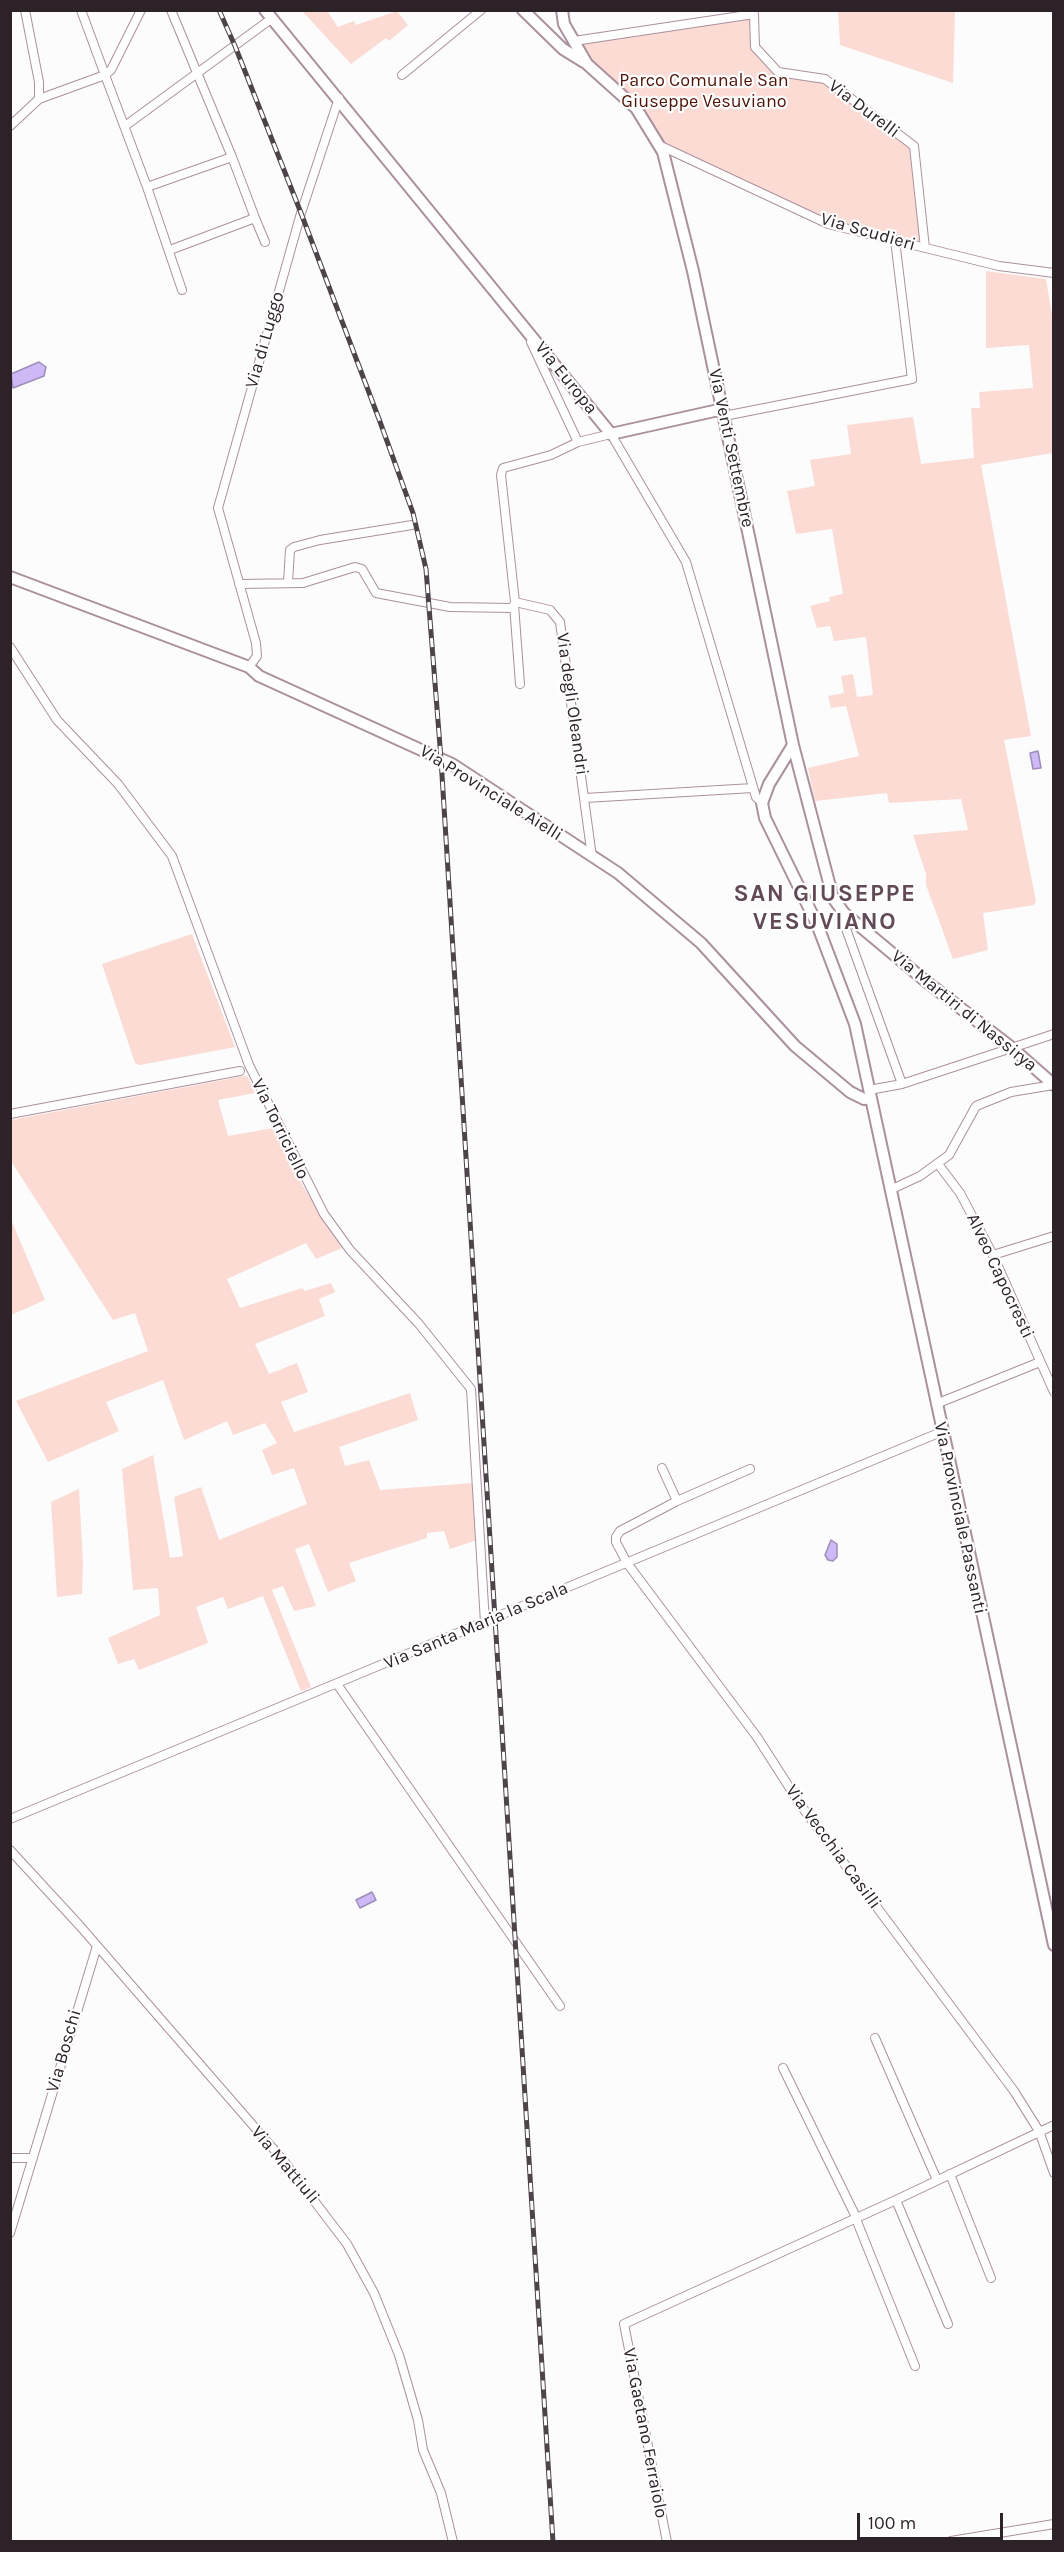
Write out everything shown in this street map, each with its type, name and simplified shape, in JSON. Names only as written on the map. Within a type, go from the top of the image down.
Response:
[{"type":"main road","points":[[523,10],[563,49],[587,64]]},
{"type":"main road","points":[[562,10],[564,24],[587,64]]},
{"type":"main road","name":"Via Europa","points":[[268,15],[339,98],[611,434]]},
{"type":"main road","name":"Via Venti Settembre","points":[[587,64],[636,108],[661,149],[693,271],[793,745]]},
{"type":"main road","points":[[611,434],[723,413]]},
{"type":"main road","name":"Via Provinciale Aielli","points":[[10,577],[145,625],[249,667],[260,676],[452,764],[618,873],[701,943],[795,1046],[850,1092],[864,1099],[870,1094]]},
{"type":"main road","points":[[762,803],[777,768],[793,745]]},
{"type":"main road","name":"Via Martiri di Nassirya","points":[[793,745],[833,897],[844,913],[923,979],[1012,1047],[1053,1085]]},
{"type":"main road","name":"Via Provinciale Passanti","points":[[762,803],[765,818],[777,846],[817,924],[855,1024],[1053,1945]]},
{"type":"street","points":[[25,10],[39,82],[39,99]]},
{"type":"street","points":[[81,10],[170,250],[182,290]]},
{"type":"street","points":[[10,126],[39,99],[105,75],[111,70],[141,10]]},
{"type":"street","points":[[171,10],[199,73],[265,242]]},
{"type":"street","points":[[402,75],[481,10]]},
{"type":"street","name":"Via Durelli","points":[[574,41],[754,12],[755,47],[778,72],[825,79],[914,146],[925,248]]},
{"type":"street","points":[[125,126],[199,73],[268,15]]},
{"type":"street","name":"Via di Luggo","points":[[249,667],[257,656],[256,644],[218,508],[301,213],[339,98]]},
{"type":"street","name":"Via Scudieri","points":[[661,149],[828,224],[999,266],[1053,273]]},
{"type":"street","points":[[147,187],[232,157]]},
{"type":"street","points":[[170,250],[255,218]]},
{"type":"street","points":[[723,413],[912,379],[895,240]]},
{"type":"street","points":[[525,326],[578,442]]},
{"type":"street","points":[[520,684],[501,475],[503,468],[551,455],[578,442],[611,434]]},
{"type":"street","name":"Via Europa","points":[[611,434],[686,562],[753,788],[756,797],[762,803]]},
{"type":"street","points":[[288,582],[290,550],[294,547],[320,540],[412,525]]},
{"type":"street","points":[[239,584],[303,583],[355,567],[362,569],[376,593],[450,607],[514,605]]},
{"type":"street","name":"Via degli Oleandri","points":[[514,605],[549,610],[560,622],[592,857]]},
{"type":"street","name":"Via Torriciello","points":[[10,647],[57,720],[118,784],[172,856],[249,1065],[324,1214],[350,1250],[419,1324],[471,1389],[485,1623]]},
{"type":"street","name":"Via degli Oleandri","points":[[585,798],[737,791],[753,788]]},
{"type":"street","points":[[844,913],[845,926],[902,1084]]},
{"type":"street","points":[[870,1094],[1053,1034]]},
{"type":"street","name":"Via Torriciello","points":[[10,1114],[240,1071]]},
{"type":"street","points":[[890,1190],[909,1183],[938,1164],[955,1147],[976,1106],[1011,1092],[1053,1085]]},
{"type":"street","name":"Alveo Capocresti","points":[[938,1164],[960,1193],[993,1255],[1053,1392]]},
{"type":"street","points":[[993,1255],[1053,1236]]},
{"type":"street","points":[[936,1404],[1040,1362]]},
{"type":"street","name":"Via Santa Maria la Scala","points":[[10,1819],[485,1623],[941,1431]]},
{"type":"street","points":[[662,1468],[677,1502]]},
{"type":"street","name":"Via Vecchia Casilli","points":[[750,1469],[620,1531],[616,1542],[627,1563],[758,1737],[802,1807],[1014,2091],[1039,2131],[1053,2173]]},
{"type":"street","points":[[337,1684],[560,2006]]},
{"type":"street","name":"Via Mattiuli","points":[[10,1850],[97,1946],[283,2160],[348,2244],[374,2293],[399,2355],[423,2450],[441,2493],[453,2541]]},
{"type":"street","name":"Via Boschi","points":[[10,2233],[97,1946]]},
{"type":"street","points":[[875,2038],[936,2180]]},
{"type":"street","points":[[783,2068],[856,2219],[915,2366]]},
{"type":"street","points":[[856,2219],[1053,2125]]},
{"type":"street","points":[[10,2158],[33,2158]]},
{"type":"street","points":[[950,2174],[991,2278]]},
{"type":"street","points":[[896,2200],[948,2324]]},
{"type":"street","name":"Via Gaetano Ferraiolo","points":[[667,2541],[624,2324],[856,2219]]},
{"type":"street","points":[[951,2541],[1053,2524]]},
{"type":"green space","points":[[302,11],[327,11],[338,27],[354,21],[356,25],[397,11],[408,25],[389,41],[386,38],[351,64]]},
{"type":"green space","points":[[838,11],[955,11],[953,83],[840,45]]},
{"type":"green space","name":"Parco Comunale San Giuseppe Vesuviano","points":[[750,18],[751,49],[776,77],[825,83],[911,147],[921,243],[828,220],[662,143],[591,62],[580,44]]},
{"type":"green space","points":[[986,271],[1046,279],[1053,321],[1053,453],[981,465],[1031,736],[1004,740],[1036,901],[1034,905],[983,913],[988,950],[953,959],[926,885],[926,874],[913,835],[968,830],[961,799],[889,803],[887,793],[815,801],[808,768],[859,756],[846,706],[831,708],[828,696],[844,693],[841,676],[853,674],[857,697],[873,695],[866,637],[834,641],[830,626],[817,628],[810,606],[830,601],[829,597],[843,594],[832,529],[796,534],[787,491],[815,486],[810,460],[851,454],[847,425],[913,417],[921,464],[974,458],[971,408],[980,408],[979,392],[1033,388],[1029,345],[986,348]]},
{"type":"green space","points":[[192,934],[235,1047],[140,1065],[135,1063],[102,964]]},
{"type":"green space","points":[[248,1077],[255,1093],[218,1100],[228,1136],[273,1128],[303,1186],[342,1248],[316,1259],[306,1243],[227,1279],[240,1308],[302,1288],[305,1291],[331,1283],[335,1292],[319,1299],[325,1316],[255,1344],[269,1374],[297,1363],[308,1392],[281,1402],[294,1432],[410,1393],[418,1420],[339,1447],[345,1466],[369,1460],[380,1490],[473,1483],[477,1540],[450,1549],[444,1531],[427,1533],[427,1538],[349,1563],[356,1581],[328,1592],[309,1544],[295,1549],[316,1606],[294,1611],[283,1586],[272,1590],[311,1687],[301,1691],[263,1596],[228,1609],[223,1597],[196,1607],[208,1643],[139,1670],[134,1659],[118,1664],[108,1638],[160,1615],[158,1588],[133,1590],[122,1469],[153,1455],[170,1558],[183,1556],[174,1497],[201,1487],[219,1540],[307,1504],[294,1468],[272,1475],[262,1450],[277,1443],[265,1423],[233,1435],[227,1421],[184,1440],[163,1380],[106,1402],[119,1431],[48,1462],[16,1401],[148,1351],[135,1313],[113,1320],[11,1161],[11,1120]]},
{"type":"green space","points":[[10,1217],[45,1300],[11,1315],[10,1315]]},
{"type":"green space","points":[[79,1489],[83,1564],[82,1594],[57,1597],[51,1502]]},
{"type":"shaded area","points":[[39,362],[46,367],[44,376],[13,388],[11,374]]},
{"type":"shaded area","points":[[1038,751],[1041,768],[1033,769],[1030,753]]},
{"type":"shaded area","points":[[831,1540],[837,1544],[837,1557],[833,1561],[828,1560],[825,1555]]},
{"type":"shaded area","points":[[372,1892],[376,1900],[360,1908],[356,1900]]},
{"type":"railway","points":[[219,10],[301,213],[379,419],[413,513],[426,569],[441,759],[553,2542]]},
{"type":"district","name":"SAN GIUSEPPE VESUVIANO","points":[[825,908]]}]
